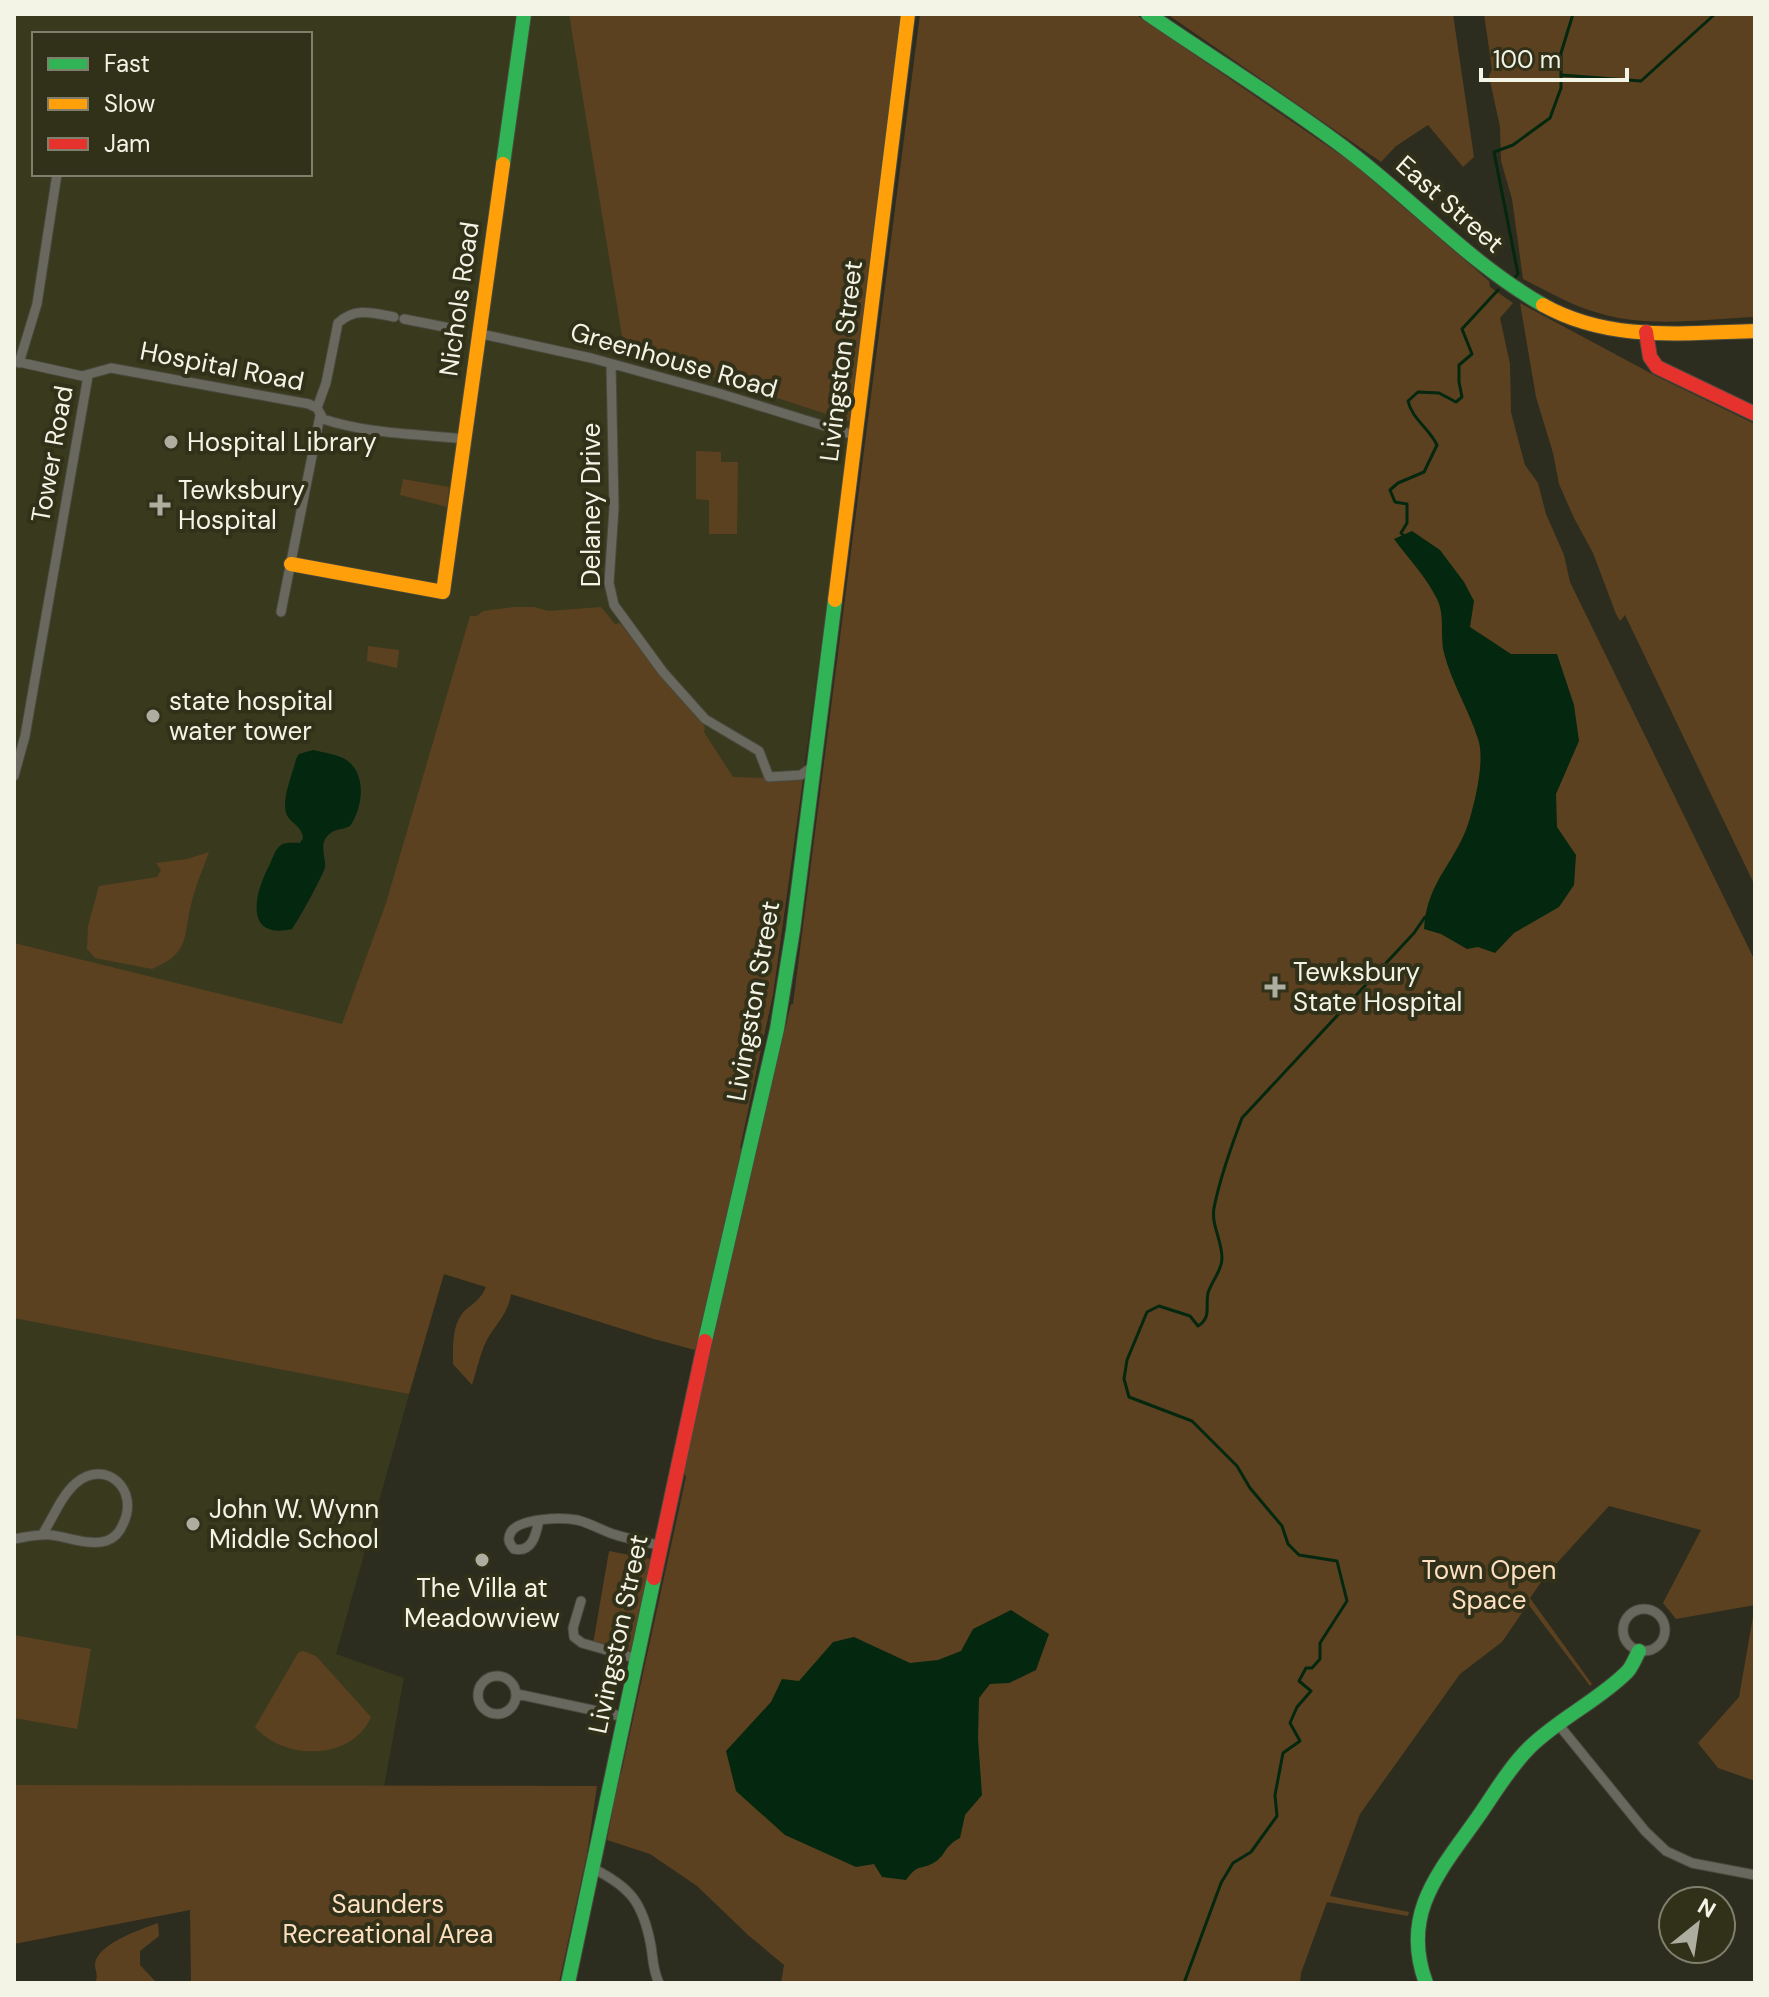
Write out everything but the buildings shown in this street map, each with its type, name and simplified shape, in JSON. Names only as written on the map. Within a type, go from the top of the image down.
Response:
[{"type":"street","name":"Nichols Road","points":[[291,564],[443,592],[524,14]]},
{"type":"street","name":"Livingston Street","points":[[568,1983],[725,1251],[775,1042],[857,436],[908,14]]},
{"type":"street","name":"East Street","points":[[1148,14],[1349,151],[1449,239],[1512,287],[1578,322],[1646,332],[1755,331]]},
{"type":"street","points":[[16,362],[37,304],[57,176]]},
{"type":"street","points":[[281,612],[338,323],[350,314],[362,311],[460,330]]},
{"type":"street","points":[[1646,332],[1650,357],[1657,367],[1755,414]]},
{"type":"street","name":"Greenhouse Road","points":[[477,333],[611,364],[857,436]]},
{"type":"street","name":"Hospital Road","points":[[16,362],[88,376],[111,368],[301,402],[330,422],[366,429],[464,439]]},
{"type":"street","name":"Delaney Drive","points":[[611,364],[614,508],[609,583],[614,605],[663,672],[705,719],[759,751],[769,777],[801,775],[812,767]]},
{"type":"street","name":"Tower Road","points":[[14,776],[25,736],[88,376]]},
{"type":"street","points":[[14,1539],[42,1535],[106,1541],[116,1536],[127,1516],[130,1507],[127,1493],[121,1483],[106,1475],[90,1475],[77,1482],[64,1496],[42,1535]]},
{"type":"street","points":[[539,1520],[574,1519],[614,1535],[662,1546]]},
{"type":"street","points":[[581,1601],[573,1628],[574,1637],[582,1643],[638,1659]]},
{"type":"street","points":[[1650,1609],[1661,1617],[1665,1633],[1656,1648],[1639,1651],[1629,1645],[1623,1628],[1626,1618],[1634,1611],[1650,1609]]},
{"type":"street","points":[[1426,1983],[1417,1953],[1416,1936],[1423,1902],[1432,1883],[1530,1747],[1628,1671],[1639,1651]]},
{"type":"street","points":[[494,1676],[507,1678],[517,1694],[513,1706],[498,1714],[482,1707],[478,1695],[482,1682],[494,1676]]},
{"type":"street","points":[[517,1694],[625,1717]]},
{"type":"street","points":[[1558,1724],[1645,1831],[1666,1851],[1685,1861],[1755,1875]]},
{"type":"street","points":[[592,1868],[621,1884],[636,1899],[647,1928],[659,1983]]},
{"type":"shaded area","points":[[14,14],[902,14],[845,474],[773,994],[695,1350],[443,1274],[336,1654],[404,1678],[384,1787],[14,1785]]},
{"type":"shaded area","points":[[1412,531],[1440,550],[1464,582],[1474,601],[1470,627],[1511,654],[1557,654],[1574,705],[1579,741],[1556,794],[1557,827],[1576,855],[1574,885],[1559,907],[1514,933],[1495,953],[1478,947],[1467,949],[1441,934],[1424,929],[1426,912],[1436,884],[1458,847],[1470,818],[1481,757],[1474,728],[1444,653],[1439,605],[1428,583],[1394,539]]},
{"type":"shaded area","points":[[313,750],[341,757],[355,768],[360,784],[360,802],[350,826],[327,836],[323,849],[324,871],[292,929],[277,931],[266,928],[260,921],[257,901],[277,849],[285,843],[300,843],[303,838],[288,817],[285,804],[296,759],[299,754]]},
{"type":"shaded area","points":[[1011,1610],[1049,1634],[1036,1670],[1009,1683],[990,1684],[979,1698],[982,1795],[965,1815],[960,1838],[935,1862],[917,1869],[906,1880],[882,1877],[874,1864],[856,1867],[785,1835],[736,1791],[726,1751],[771,1702],[782,1679],[799,1681],[833,1642],[854,1637],[910,1663],[938,1660],[961,1651],[973,1629]]},
{"type":"green space","points":[[569,14],[902,14],[851,422],[624,348]]},
{"type":"green space","name":"Tewksbury State Hospital","points":[[920,14],[1135,14],[1351,162],[1489,281],[1490,287],[1513,303],[1500,318],[1510,364],[1511,412],[1525,465],[1538,483],[1546,514],[1564,555],[1570,582],[1755,961],[1755,1605],[1676,1619],[1663,1603],[1701,1530],[1609,1506],[1546,1575],[1530,1598],[1592,1684],[1590,1686],[1528,1604],[1502,1642],[1460,1674],[1360,1814],[1330,1896],[1409,1912],[1408,1916],[1327,1902],[1300,1983],[781,1983],[784,1965],[697,1886],[650,1854],[607,1840],[686,1477],[683,1469],[736,1233],[793,1004]]},
{"type":"green space","points":[[1167,14],[1453,14],[1474,157],[1463,167],[1428,125],[1396,146],[1381,162]]},
{"type":"green space","points":[[1484,14],[1755,14],[1755,317],[1678,322],[1621,318],[1582,307],[1523,279],[1512,199],[1501,161],[1500,127],[1489,76],[1492,69]]},
{"type":"green space","points":[[1520,303],[1654,375],[1755,424],[1755,886],[1625,615],[1620,621],[1616,614],[1593,553],[1559,484],[1536,397]]},
{"type":"green space","points":[[696,451],[721,452],[721,462],[738,462],[737,534],[709,534],[709,500],[696,499]]},
{"type":"green space","points":[[403,479],[449,487],[447,507],[400,495]]},
{"type":"green space","points":[[513,607],[548,611],[601,607],[615,624],[620,623],[705,727],[704,732],[733,777],[803,779],[773,994],[740,1148],[743,1149],[695,1350],[511,1294],[507,1309],[484,1346],[472,1385],[453,1364],[454,1334],[460,1317],[480,1298],[486,1287],[444,1274],[409,1394],[14,1318],[14,943],[342,1024],[386,903],[470,616]]},
{"type":"green space","points":[[368,646],[399,650],[397,668],[367,661]]},
{"type":"green space","points":[[209,852],[193,898],[185,936],[173,957],[152,969],[95,958],[87,949],[88,926],[99,886],[157,877],[161,870],[156,863]]},
{"type":"green space","points":[[609,1551],[651,1559],[632,1651],[593,1644]]},
{"type":"green space","points":[[1755,1605],[1755,1781],[1718,1768],[1698,1743],[1739,1697]]},
{"type":"green space","points":[[14,1635],[91,1649],[77,1729],[14,1718]]},
{"type":"green space","points":[[303,1651],[316,1656],[371,1717],[362,1731],[349,1742],[317,1751],[299,1750],[283,1746],[255,1727],[298,1653]]},
{"type":"green space","name":"Saunders Recreational Area","points":[[14,1785],[597,1786],[587,1854],[559,1983],[191,1983],[190,1910],[14,1944]]},
{"type":"green space","points":[[158,1923],[159,1936],[140,1951],[140,1965],[157,1983],[95,1983],[95,1964],[103,1950],[121,1938]]},
{"type":"waterway","points":[[1515,277],[1518,274],[1494,152],[1513,145],[1550,118],[1561,88],[1561,53],[1573,14]]},
{"type":"waterway","points":[[1561,75],[1641,81],[1715,14]]},
{"type":"waterway","points":[[1405,537],[1401,533],[1407,523],[1407,504],[1395,502],[1390,490],[1398,483],[1424,472],[1437,445],[1413,413],[1408,401],[1418,392],[1439,393],[1456,402],[1462,397],[1459,365],[1472,354],[1462,329],[1498,290]]},
{"type":"waterway","points":[[1184,1983],[1221,1883],[1233,1863],[1251,1852],[1277,1816],[1275,1795],[1283,1753],[1300,1741],[1290,1723],[1297,1707],[1311,1691],[1299,1681],[1306,1668],[1312,1668],[1320,1659],[1320,1643],[1347,1601],[1337,1561],[1299,1555],[1288,1544],[1282,1526],[1250,1488],[1237,1466],[1192,1421],[1129,1397],[1124,1379],[1127,1360],[1147,1312],[1159,1306],[1190,1316],[1198,1326],[1205,1319],[1208,1293],[1222,1258],[1214,1208],[1242,1118],[1414,933],[1425,917]]},
{"type":"traffic: fast","points":[[503,164],[524,14]]},
{"type":"traffic: fast","points":[[1148,14],[1326,135],[1375,172],[1492,271],[1543,305]]},
{"type":"traffic: fast","points":[[705,1341],[777,1029],[793,930],[835,600]]},
{"type":"traffic: fast","points":[[568,1983],[654,1578]]},
{"type":"traffic: fast","points":[[1426,1983],[1419,1958],[1421,1914],[1428,1894],[1450,1856],[1522,1756],[1552,1728],[1616,1682],[1629,1670],[1639,1651]]},
{"type":"traffic: slow","points":[[835,600],[908,14]]},
{"type":"traffic: slow","points":[[291,564],[443,592],[503,164]]},
{"type":"traffic: slow","points":[[1543,305],[1568,317],[1620,330],[1646,333],[1755,331]]},
{"type":"traffic: jam","points":[[1646,332],[1650,357],[1657,367],[1755,414]]},
{"type":"traffic: jam","points":[[654,1578],[705,1341]]},
{"type":"place","name":"Hospital Library","points":[[171,442]]},
{"type":"place","name":"Tewksbury Hospital","points":[[160,505]]},
{"type":"place","name":"state hospital water tower","points":[[153,716]]},
{"type":"place","name":"Tewksbury State Hospital","points":[[1275,987]]},
{"type":"place","name":"John W. Wynn Middle School","points":[[193,1524]]},
{"type":"place","name":"The Villa at Meadowview","points":[[482,1560]]},
{"type":"park label","name":"Town Open Space","points":[[1489,1585]]}]
